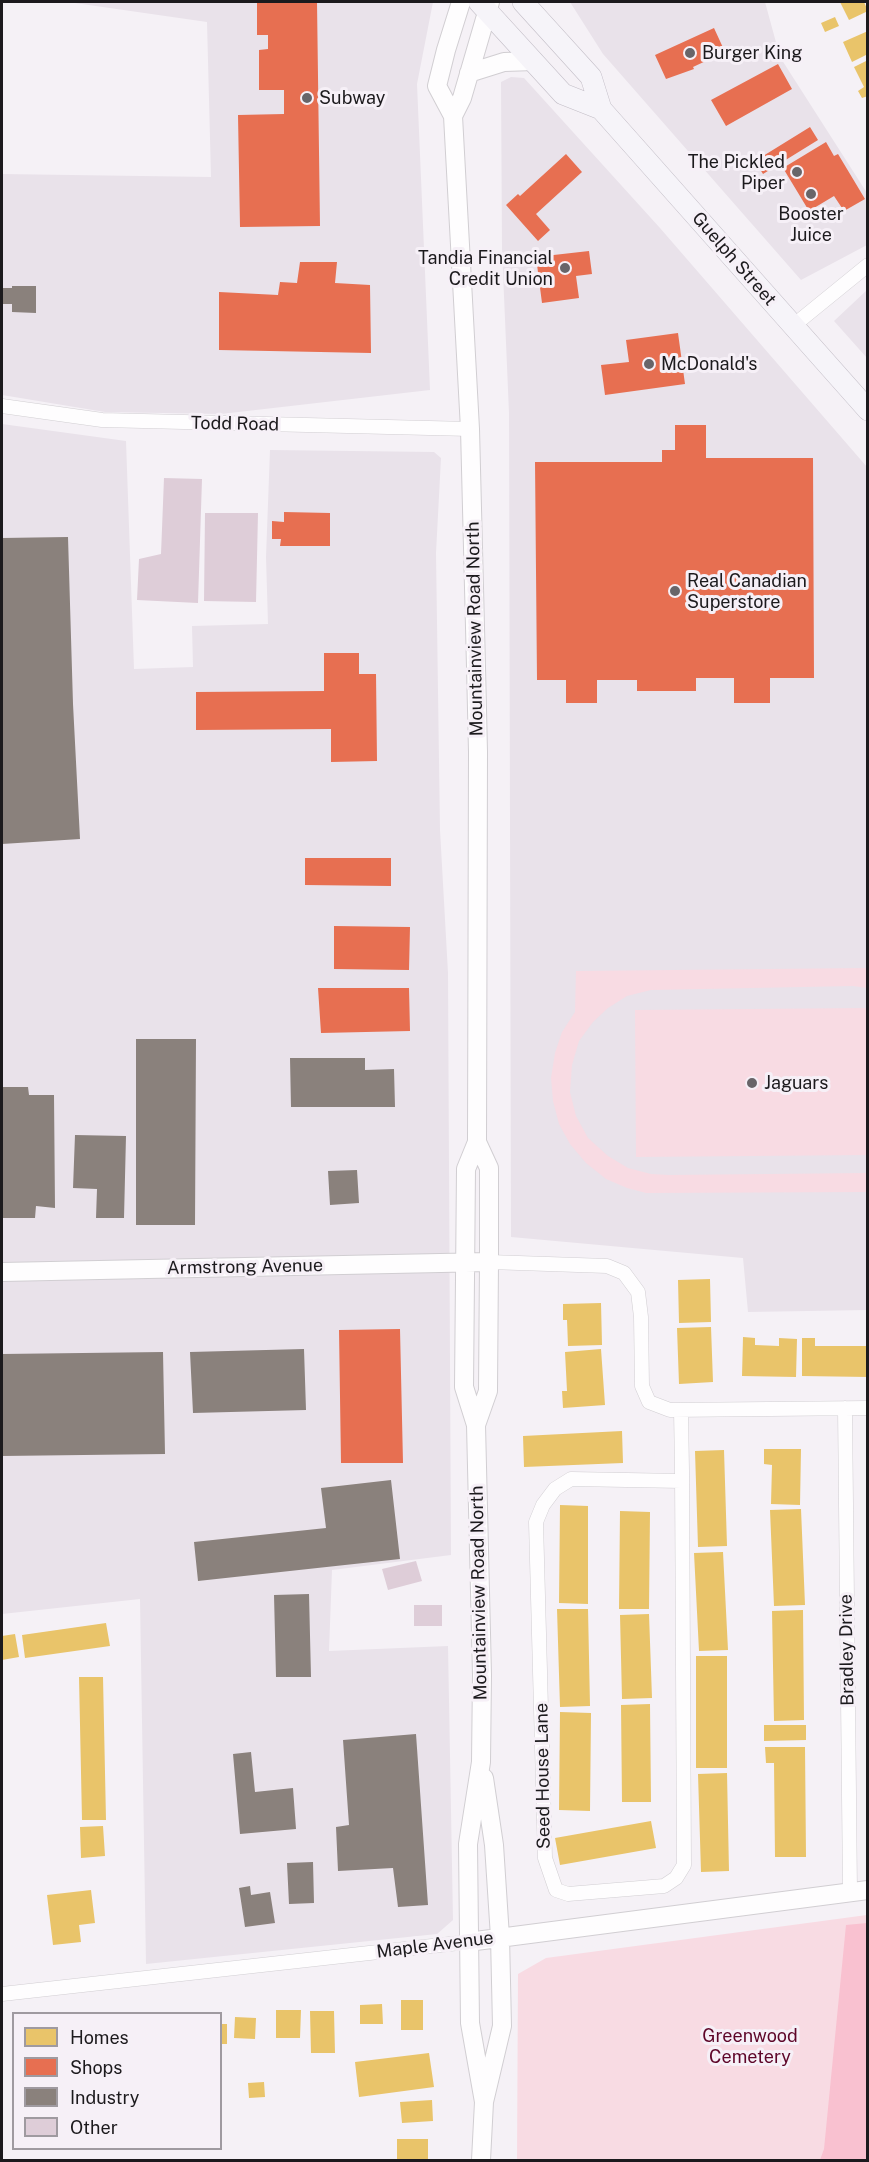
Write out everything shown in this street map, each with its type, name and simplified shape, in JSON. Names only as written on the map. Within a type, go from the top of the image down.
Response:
[{"type":"main road","name":"Mountainview Road North","points":[[461,2],[437,86],[453,116],[470,429],[478,752],[477,1142],[466,1169],[464,1387],[476,1425],[482,1675],[481,1762],[468,1844],[470,2023],[484,2102]]},
{"type":"main road","name":"Guelph Street","points":[[523,2],[591,77],[601,108],[867,410]]},
{"type":"main road","name":"Mountainview Road North","points":[[453,116],[462,98],[485,4]]},
{"type":"main road","name":"Guelph Street","points":[[485,4],[563,94],[601,108]]},
{"type":"main road","points":[[469,73],[504,62],[534,61]]},
{"type":"main road","name":"Mountainview Road North","points":[[476,1425],[488,1391],[489,1262],[489,1168],[477,1142]]},
{"type":"main road","name":"Armstrong Avenue","points":[[2,1272],[489,1262]]},
{"type":"main road","name":"Mountainview Road North","points":[[481,1762],[494,1845],[500,1937],[502,2026],[484,2102],[482,2160]]},
{"type":"main road","name":"Maple Avenue","points":[[468,1942],[859,1891]]},
{"type":"street","points":[[793,326],[867,266]]},
{"type":"street","name":"Todd Road","points":[[2,406],[102,420],[470,429]]},
{"type":"street","points":[[489,1262],[608,1266],[624,1273],[638,1292],[642,1317],[642,1386],[649,1402],[670,1410],[867,1408]]},
{"type":"street","name":"Bradley Drive","points":[[845,1407],[859,1891]]},
{"type":"street","name":"Seed House Lane","points":[[681,1410],[682,1480],[684,1865],[676,1878],[664,1886],[568,1894],[556,1890],[545,1858],[536,1522],[543,1505],[555,1488],[571,1479],[682,1480]]},
{"type":"street","name":"Maple Avenue","points":[[2,1994],[468,1942]]},
{"type":"shaded area","points":[[68,2],[433,2],[417,84],[430,390],[221,414],[105,412],[2,395],[2,174],[211,177],[207,22]]},
{"type":"shaded area","points":[[570,2],[765,2],[780,57],[867,193],[867,245],[801,280],[603,54]]},
{"type":"shaded area","points":[[511,77],[524,78],[660,228],[867,467],[867,1310],[748,1312],[743,1258],[511,1237],[509,413],[502,249],[501,82]]},
{"type":"shaded area","points":[[867,290],[867,358],[834,321]]},
{"type":"shaded area","points":[[2,424],[126,441],[134,669],[193,667],[192,626],[268,624],[266,557],[270,450],[434,452],[441,458],[436,553],[440,830],[448,973],[451,1555],[332,1570],[329,1651],[448,1646],[453,1920],[437,1934],[146,1964],[140,1599],[2,1614]]},
{"type":"shaded area","points":[[867,1923],[867,2160],[820,2160],[824,2149],[846,1925]]},
{"type":"green space","points":[[867,968],[867,988],[853,986],[651,990],[627,996],[608,1008],[593,1022],[579,1041],[572,1065],[570,1092],[576,1116],[588,1138],[608,1156],[628,1168],[651,1174],[669,1175],[867,1173],[867,1192],[646,1193],[606,1179],[586,1163],[570,1144],[559,1124],[553,1101],[551,1078],[555,1053],[562,1032],[575,1012],[576,971]]},
{"type":"green space","name":"Jaguars","points":[[867,1008],[867,1155],[636,1157],[635,1010]]},
{"type":"green space","name":"Greenwood Cemetery","points":[[867,1915],[867,2160],[517,2160],[518,1974],[546,1958]]},
{"type":"building: Homes","points":[[840,2],[864,2],[868,11],[849,20]]},
{"type":"building: Homes","points":[[835,17],[839,26],[825,32],[821,23]]},
{"type":"building: Homes","points":[[868,31],[868,54],[852,62],[843,42]]},
{"type":"building: Homes","points":[[868,60],[868,96],[862,98],[858,91],[864,87],[854,67]]},
{"type":"building: Homes","points":[[710,1279],[711,1322],[679,1323],[678,1280]]},
{"type":"building: Homes","points":[[601,1303],[602,1345],[568,1346],[567,1320],[563,1320],[563,1304]]},
{"type":"building: Homes","points":[[711,1327],[713,1382],[679,1384],[677,1328]]},
{"type":"building: Homes","points":[[743,1337],[755,1338],[755,1345],[779,1346],[779,1338],[797,1339],[796,1377],[742,1376]]},
{"type":"building: Homes","points":[[802,1338],[815,1338],[815,1346],[868,1346],[868,1377],[802,1376]]},
{"type":"building: Homes","points":[[601,1349],[605,1405],[563,1408],[562,1391],[567,1391],[565,1352]]},
{"type":"building: Homes","points":[[622,1431],[623,1463],[524,1467],[523,1436]]},
{"type":"building: Homes","points":[[764,1449],[801,1449],[800,1505],[771,1504],[772,1465],[764,1464]]},
{"type":"building: Homes","points":[[724,1450],[727,1546],[698,1547],[695,1451]]},
{"type":"building: Homes","points":[[560,1505],[588,1506],[588,1604],[559,1603]]},
{"type":"building: Homes","points":[[801,1509],[805,1605],[774,1606],[770,1510]]},
{"type":"building: Homes","points":[[620,1511],[650,1512],[649,1609],[619,1609]]},
{"type":"building: Homes","points":[[723,1552],[728,1650],[699,1651],[694,1553]]},
{"type":"building: Homes","points":[[557,1609],[588,1609],[590,1706],[560,1707]]},
{"type":"building: Homes","points":[[803,1610],[804,1720],[774,1721],[772,1611]]},
{"type":"building: Homes","points":[[649,1614],[652,1698],[622,1699],[620,1615]]},
{"type":"building: Homes","points":[[106,1623],[110,1646],[25,1658],[22,1635]]},
{"type":"building: Homes","points":[[15,1634],[19,1657],[2,1660],[2,1636]]},
{"type":"building: Homes","points":[[696,1656],[727,1656],[727,1768],[696,1768]]},
{"type":"building: Homes","points":[[79,1677],[103,1677],[106,1820],[82,1820]]},
{"type":"building: Homes","points":[[650,1704],[651,1802],[622,1802],[621,1705]]},
{"type":"building: Homes","points":[[560,1712],[591,1713],[590,1811],[559,1810]]},
{"type":"building: Homes","points":[[764,1725],[806,1725],[806,1740],[764,1741]]},
{"type":"building: Homes","points":[[765,1747],[805,1747],[806,1857],[775,1857],[774,1763],[766,1763]]},
{"type":"building: Homes","points":[[727,1773],[729,1871],[701,1872],[698,1774]]},
{"type":"building: Homes","points":[[651,1821],[656,1848],[560,1865],[555,1838]]},
{"type":"building: Homes","points":[[103,1826],[105,1856],[81,1858],[80,1827]]},
{"type":"building: Homes","points":[[91,1890],[95,1923],[79,1925],[81,1942],[53,1945],[47,1895]]},
{"type":"building: Homes","points":[[401,2000],[423,2000],[423,2030],[401,2030]]},
{"type":"building: Homes","points":[[382,2004],[383,2024],[360,2024],[360,2005]]},
{"type":"building: Homes","points":[[276,2010],[301,2010],[300,2038],[276,2038]]},
{"type":"building: Homes","points":[[310,2011],[334,2011],[335,2053],[311,2053]]},
{"type":"building: Homes","points":[[235,2017],[256,2018],[255,2039],[234,2038]]},
{"type":"building: Homes","points":[[222,2024],[227,2024],[227,2044],[222,2044]]},
{"type":"building: Homes","points":[[429,2053],[434,2087],[359,2097],[355,2062]]},
{"type":"building: Homes","points":[[264,2082],[265,2097],[249,2098],[248,2083]]},
{"type":"building: Homes","points":[[432,2100],[433,2121],[402,2123],[400,2102]]},
{"type":"building: Homes","points":[[397,2139],[428,2139],[428,2160],[397,2160]]},
{"type":"building: Shops","points":[[257,2],[317,2],[320,226],[240,227],[238,115],[284,114],[284,90],[259,90],[259,50],[268,49],[268,35],[257,35]]},
{"type":"building: Shops","name":"Burger King","points":[[714,28],[725,52],[693,67],[694,69],[666,79],[655,55]]},
{"type":"building: Shops","points":[[778,64],[792,89],[726,126],[711,100]]},
{"type":"building: Shops","points":[[810,127],[818,140],[763,174],[755,161]]},
{"type":"building: Shops","points":[[826,142],[834,156],[838,154],[865,199],[844,211],[834,196],[809,211],[783,168]]},
{"type":"building: Shops","points":[[566,154],[582,172],[536,214],[550,230],[538,241],[506,205],[518,194],[520,196]]},
{"type":"building: Shops","points":[[589,251],[592,274],[576,276],[579,298],[542,303],[536,257]]},
{"type":"building: Shops","points":[[300,262],[337,262],[335,283],[370,285],[371,353],[219,350],[219,292],[278,295],[280,282],[297,283]]},
{"type":"building: Shops","name":"McDonald's","points":[[678,333],[685,384],[605,395],[601,365],[629,362],[626,340]]},
{"type":"building: Shops","name":"Real Canadian Superstore","points":[[675,425],[706,425],[706,458],[813,458],[814,678],[770,678],[770,703],[734,703],[734,678],[696,678],[696,691],[637,691],[637,680],[597,680],[597,703],[566,703],[566,680],[537,680],[535,462],[662,462],[662,450],[675,450]]},
{"type":"building: Shops","points":[[284,512],[330,513],[330,546],[280,546],[281,539],[272,539],[272,521],[284,522]]},
{"type":"building: Shops","points":[[324,653],[359,653],[359,674],[376,674],[377,761],[331,762],[331,729],[196,730],[196,692],[324,691]]},
{"type":"building: Shops","points":[[305,858],[391,858],[391,886],[305,885]]},
{"type":"building: Shops","points":[[334,926],[410,927],[409,970],[334,969]]},
{"type":"building: Shops","points":[[318,988],[409,988],[410,1031],[321,1033]]},
{"type":"building: Shops","points":[[400,1329],[403,1463],[341,1463],[339,1330]]},
{"type":"building: Industry","points":[[12,286],[36,286],[36,313],[12,312],[12,304],[2,304],[2,288],[12,288]]},
{"type":"building: Industry","points":[[68,537],[80,839],[2,844],[2,538]]},
{"type":"building: Industry","points":[[136,1039],[196,1039],[195,1225],[136,1225]]},
{"type":"building: Industry","points":[[290,1058],[365,1058],[365,1070],[394,1069],[395,1107],[291,1107]]},
{"type":"building: Industry","points":[[3,1087],[28,1087],[29,1095],[54,1095],[55,1208],[36,1206],[35,1218],[2,1218]]},
{"type":"building: Industry","points":[[75,1135],[126,1136],[124,1218],[96,1218],[97,1189],[73,1188]]},
{"type":"building: Industry","points":[[357,1170],[359,1203],[330,1205],[328,1171]]},
{"type":"building: Industry","points":[[304,1349],[306,1410],[193,1413],[190,1352]]},
{"type":"building: Industry","points":[[163,1352],[165,1454],[2,1456],[2,1354]]},
{"type":"building: Industry","points":[[391,1480],[400,1559],[198,1581],[194,1542],[326,1528],[321,1488]]},
{"type":"building: Industry","points":[[309,1594],[311,1677],[276,1677],[274,1595]]},
{"type":"building: Industry","points":[[416,1734],[428,1905],[398,1907],[393,1868],[338,1871],[336,1827],[349,1825],[343,1740]]},
{"type":"building: Industry","points":[[251,1752],[255,1792],[293,1788],[296,1829],[240,1834],[233,1754]]},
{"type":"building: Industry","points":[[313,1862],[314,1903],[289,1904],[287,1863]]},
{"type":"building: Industry","points":[[250,1886],[251,1895],[270,1892],[275,1923],[245,1927],[239,1888]]},
{"type":"building: Other","points":[[164,478],[202,479],[198,603],[137,600],[139,559],[161,554]]},
{"type":"building: Other","points":[[205,513],[258,513],[256,602],[204,601]]},
{"type":"building: Other","points":[[416,1561],[422,1581],[388,1590],[382,1569]]},
{"type":"building: Other","points":[[414,1605],[442,1605],[442,1626],[414,1626]]},
{"type":"place","name":"Burger King","points":[[690,53]]},
{"type":"place","name":"Subway","points":[[307,98]]},
{"type":"place","name":"The Pickled Piper","points":[[797,172]]},
{"type":"place","name":"Booster Juice","points":[[811,194]]},
{"type":"place","name":"Tandia Financial Credit Union","points":[[565,268]]},
{"type":"place","name":"McDonald's","points":[[649,364]]},
{"type":"place","name":"Real Canadian Superstore","points":[[675,591]]},
{"type":"place","name":"Jaguars","points":[[752,1083]]}]
